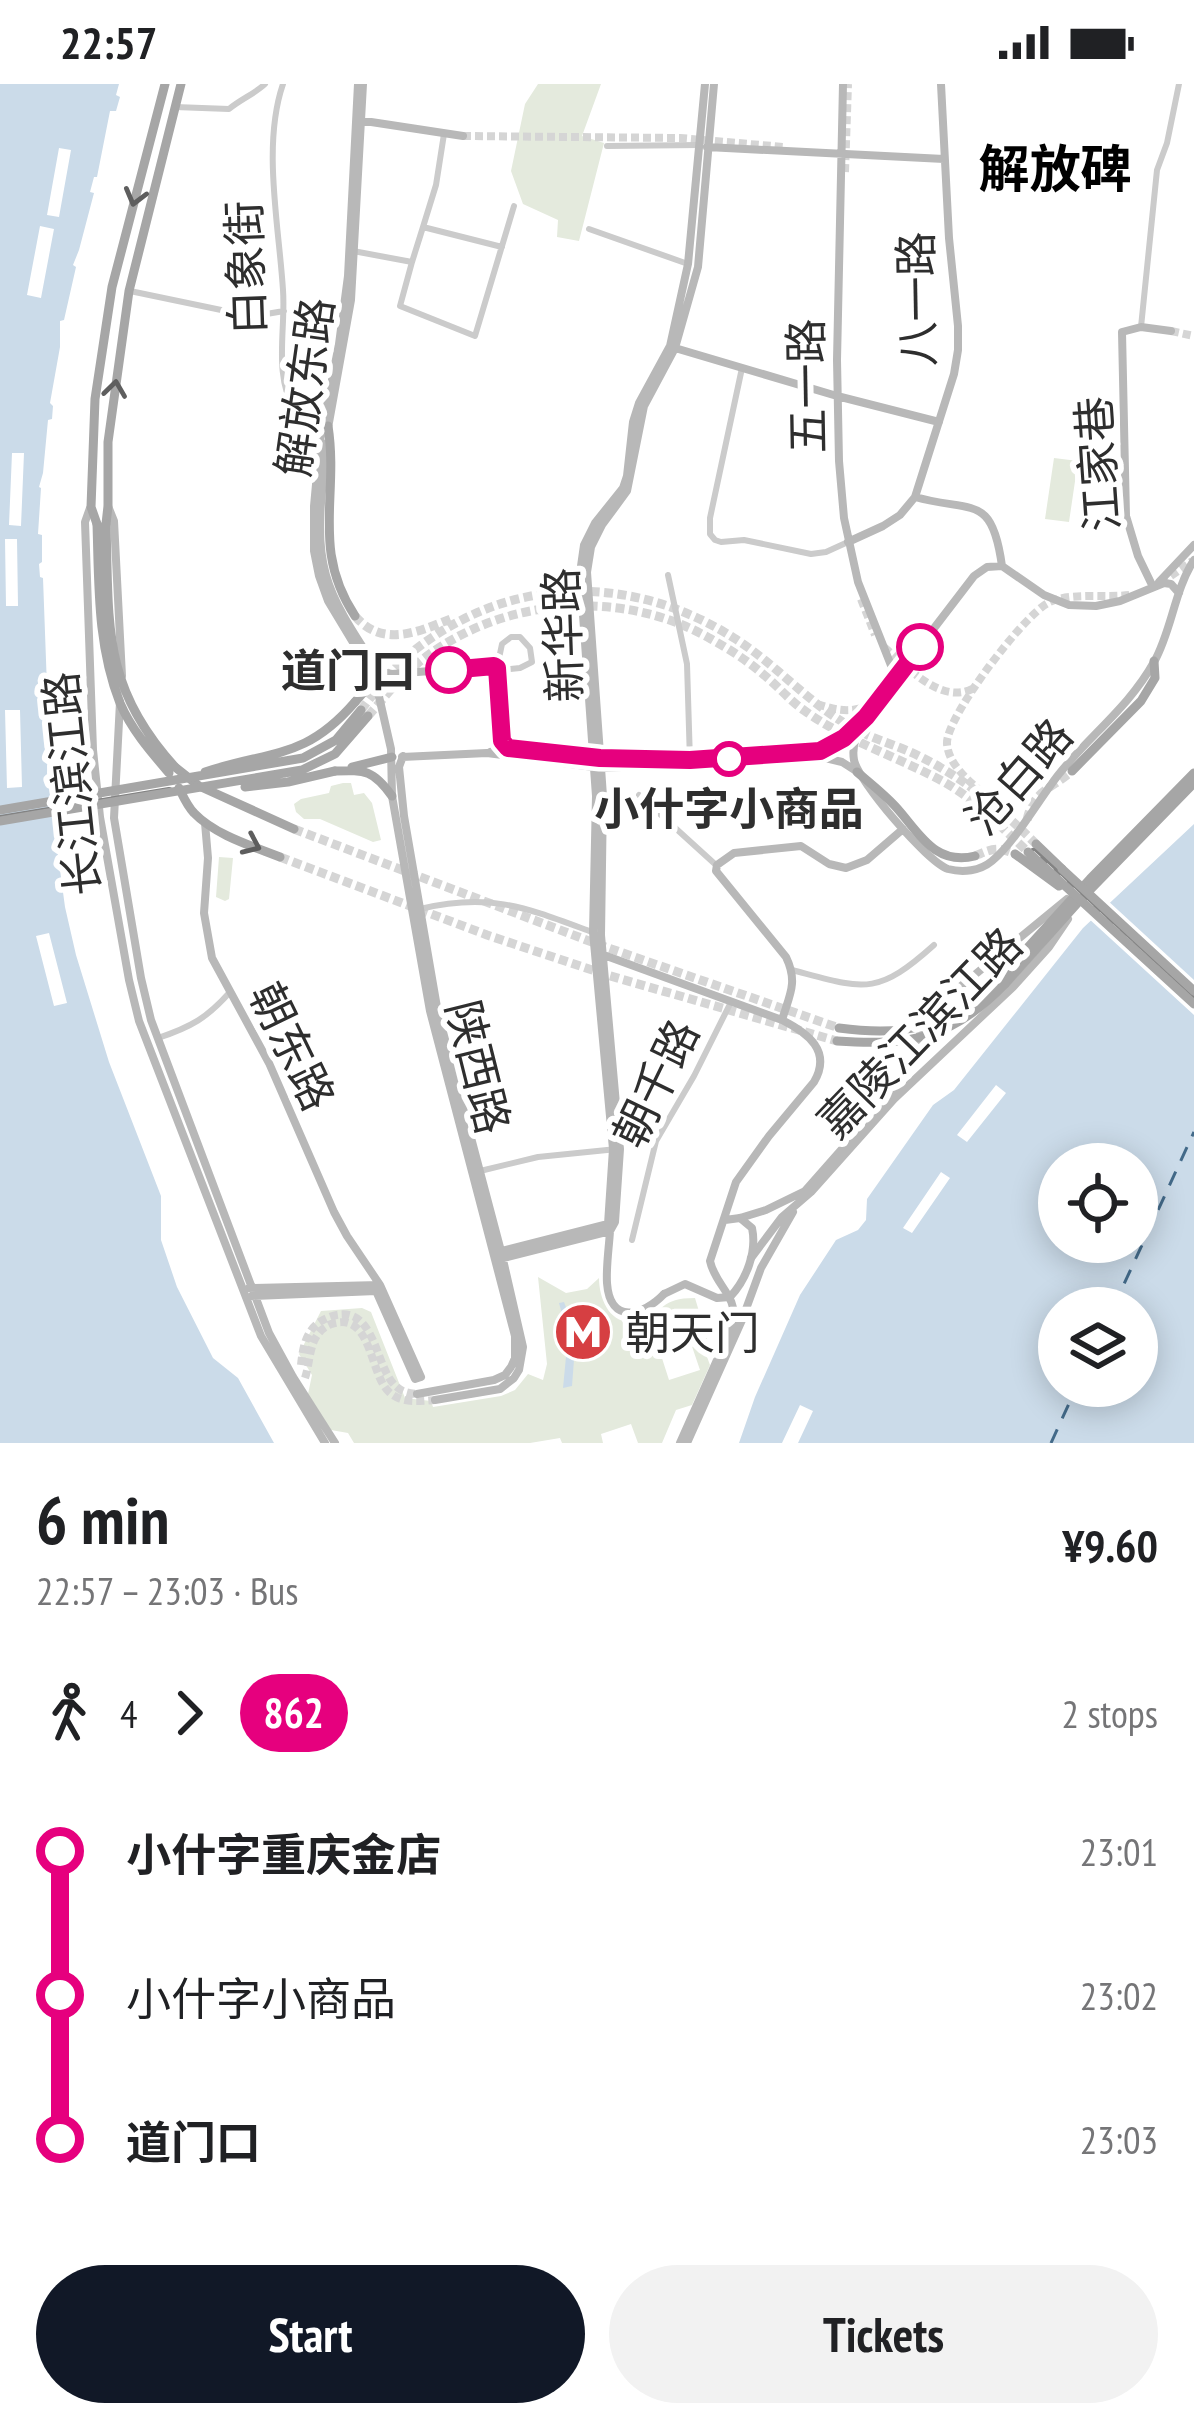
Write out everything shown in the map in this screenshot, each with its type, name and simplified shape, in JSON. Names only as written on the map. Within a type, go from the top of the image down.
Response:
[{"type":"main road","name":"长江滨江路","points":[[165,84],[112,287],[95,399],[91,507],[86,521],[93,750],[100,817],[139,1022],[248,1292]]},
{"type":"main road","name":"长江滨江路","points":[[181,84],[128,291],[108,442],[108,506],[114,521],[122,671],[114,818],[141,978],[158,1038],[261,1336],[335,1443]]},
{"type":"main road","name":"解放东路","points":[[360,84],[348,324],[325,426],[314,523],[316,564],[328,601],[375,680]]},
{"type":"main road","name":"新华路","points":[[709,84],[698,266],[672,347],[639,403],[623,488],[595,523],[584,545],[580,572],[597,762],[597,933],[617,1149],[615,1222],[609,1228],[607,1279],[612,1301],[631,1313],[644,1311],[685,1284],[717,1298],[730,1297],[740,1287],[750,1259]]},
{"type":"main road","name":"五一路","points":[[843,84],[839,461],[848,542],[858,582],[896,678]]},
{"type":"main road","name":"八一路","points":[[915,497],[958,350],[941,84]]},
{"type":"main road","points":[[358,120],[463,136]]},
{"type":"main road","points":[[704,146],[944,159]]},
{"type":"main road","name":"新华路","points":[[672,347],[704,146]]},
{"type":"main road","points":[[1141,327],[1171,331]]},
{"type":"main road","name":"江家巷","points":[[1141,327],[1122,332],[1126,517],[1153,587]]},
{"type":"main road","points":[[672,347],[939,422]]},
{"type":"main road","points":[[325,426],[332,455],[331,560],[356,616]]},
{"type":"main road","name":"解放东路","points":[[325,426],[320,536],[326,575],[375,666],[392,674]]},
{"type":"main road","points":[[848,542],[884,526],[915,497],[980,509],[998,537],[1002,566]]},
{"type":"main road","points":[[101,524],[91,507],[108,506],[101,524],[100,629],[121,704],[195,814],[280,857]]},
{"type":"main road","points":[[1153,587],[1194,545]]},
{"type":"main road","name":"沧白路","points":[[857,772],[934,860],[952,870],[972,870],[991,862],[1063,769],[1132,696],[1154,662],[1194,560]]},
{"type":"main road","points":[[502,741],[508,748],[597,762],[820,751],[844,738],[866,717],[974,576],[987,567],[1002,566],[1044,595],[1069,605],[1120,601],[1171,584],[1180,594]]},
{"type":"main road","points":[[1072,771],[1141,701],[1155,678],[1154,662]]},
{"type":"main road","points":[[0,810],[175,778],[281,775],[323,762],[351,738],[375,680],[392,674],[498,669],[502,741],[488,754]]},
{"type":"main road","points":[[92,671],[122,671]]},
{"type":"main road","name":"陕西路","points":[[375,680],[397,757],[438,1013],[476,1173]]},
{"type":"main road","points":[[0,821],[292,750],[362,709]]},
{"type":"main road","points":[[857,772],[854,744],[866,717]]},
{"type":"main road","points":[[175,778],[288,782],[397,757],[488,754],[696,768],[825,758],[857,772],[943,856],[975,856]]},
{"type":"main road","name":"陕西路","points":[[397,757],[392,796],[430,1011],[524,1347],[519,1370],[500,1389],[435,1400]]},
{"type":"main road","points":[[362,768],[392,796]]},
{"type":"main road","name":"嘉陵江滨江路","points":[[839,1028],[873,1033],[921,1029],[974,1003],[1194,772]]},
{"type":"main road","points":[[175,778],[294,829]]},
{"type":"main road","name":"嘉陵江滨江路","points":[[837,1041],[874,1043],[927,1037],[983,1006],[1194,783]]},
{"type":"main road","name":"朝东路","points":[[205,821],[204,914],[212,958],[269,1063],[334,1212],[378,1288],[421,1377],[415,1379],[378,1288]]},
{"type":"main road","points":[[782,1020],[793,984],[792,970],[716,872],[717,865],[734,853],[801,846],[846,868],[867,860],[903,830]]},
{"type":"main road","points":[[1194,992],[1032,848],[1194,1004]]},
{"type":"main road","points":[[1015,854],[1082,900]]},
{"type":"main road","name":"嘉陵江滨江路","points":[[733,1219],[806,1190],[895,1089],[910,1065],[925,1018],[1090,879]]},
{"type":"main road","name":"嘉陵江滨江路","points":[[796,1205],[894,1099],[1013,987],[1082,900]]},
{"type":"main road","points":[[599,953],[732,999]]},
{"type":"main road","name":"朝千路","points":[[684,1443],[734,1322],[734,1303],[712,1270],[713,1244],[733,1219],[736,1182],[820,1072],[822,1057],[801,1029],[732,999]]},
{"type":"main road","points":[[910,1065],[914,1070],[926,1068]]},
{"type":"main road","points":[[750,1259],[796,1205]]},
{"type":"main road","name":"朝千路","points":[[684,1443],[774,1241],[796,1205]]},
{"type":"main road","points":[[733,1219],[754,1232],[750,1259]]},
{"type":"main road","points":[[498,1256],[609,1228]]},
{"type":"main road","name":"陕西路","points":[[417,1394],[494,1380],[511,1367],[515,1336],[498,1256]]},
{"type":"main road","points":[[248,1292],[378,1288]]},
{"type":"main road","points":[[727,1289],[747,1293],[753,1289]]},
{"type":"main road","points":[[295,1382],[301,1365]]},
{"type":"main road","name":"长江滨江路","points":[[295,1382],[325,1443]]},
{"type":"street","points":[[175,107],[229,109],[265,84]]},
{"type":"street","name":"白象街","points":[[283,84],[275,108],[275,218],[284,311],[284,379],[295,411],[325,426]]},
{"type":"street","points":[[1141,327],[1157,170],[1179,84]]},
{"type":"street","points":[[444,134],[436,185],[400,307],[475,336],[514,206]]},
{"type":"street","points":[[607,146],[704,146]]},
{"type":"street","points":[[423,227],[504,247]]},
{"type":"street","points":[[589,229],[688,264]]},
{"type":"street","points":[[352,251],[412,262]]},
{"type":"street","points":[[128,291],[226,311]]},
{"type":"street","points":[[249,317],[284,311]]},
{"type":"street","points":[[742,368],[710,534],[715,541],[757,542],[811,554],[848,542]]},
{"type":"street","points":[[668,575],[687,664],[690,760]]},
{"type":"street","points":[[520,637],[530,648],[532,662],[498,669],[502,644],[520,637]]},
{"type":"street","points":[[639,795],[717,865]]},
{"type":"street","points":[[420,908],[443,903],[515,904],[597,933]]},
{"type":"street","points":[[792,970],[850,986],[879,983],[909,967],[934,945]]},
{"type":"street","points":[[158,1038],[188,1028],[230,992]]},
{"type":"street","name":"朝千路","points":[[632,1240],[656,1141],[732,999]]},
{"type":"street","points":[[476,1173],[538,1157],[617,1149]]},
{"type":"shaded area","points":[[538,84],[601,84],[582,136],[604,143],[579,241],[557,237],[558,220],[523,204],[511,171],[525,104]]},
{"type":"shaded area","points":[[1054,458],[1078,461],[1069,522],[1045,519]]},
{"type":"shaded area","points":[[351,783],[354,795],[364,793],[372,803],[381,840],[373,842],[320,819],[304,819],[296,812],[294,804],[301,799],[329,793],[331,786]]},
{"type":"shaded area","points":[[219,857],[233,858],[225,901],[216,897]]},
{"type":"shaded area","points":[[538,1277],[566,1293],[587,1289],[599,1278],[609,1311],[630,1322],[675,1300],[695,1298],[710,1365],[692,1405],[676,1410],[662,1443],[638,1443],[631,1424],[601,1434],[603,1443],[562,1443],[560,1438],[530,1443],[354,1443],[348,1433],[331,1430],[308,1394],[312,1375],[299,1354],[321,1311],[362,1308],[371,1312],[405,1398],[431,1401],[433,1407],[501,1396],[515,1390],[528,1374],[543,1380],[547,1364]],"holes":[[[682,1317],[700,1370],[669,1380],[652,1327]]]},
{"type":"water","points":[[0,84],[119,84],[116,95],[120,97],[116,111],[110,111],[64,320],[60,321],[52,419],[48,420],[39,487],[47,773],[76,955],[109,1062],[161,1196],[161,1240],[177,1287],[213,1358],[238,1378],[274,1443],[0,1443]]},
{"type":"water","points":[[1194,824],[1194,1443],[739,1443],[800,1295],[836,1240],[858,1230],[866,1220],[867,1199],[933,1105],[954,1090],[1083,928]]},
{"type":"water","points":[[564,1302],[576,1334],[572,1386],[563,1388],[568,1336],[559,1303]]},
{"type":"pier","points":[[59,148],[71,150],[59,217],[47,215]]},
{"type":"pier","points":[[40,226],[54,229],[41,298],[27,295]]},
{"type":"pier","points":[[12,453],[24,453],[21,526],[9,525]]},
{"type":"pier","points":[[5,539],[17,539],[18,606],[6,606]]},
{"type":"pier","points":[[5,710],[20,710],[22,787],[7,788]]},
{"type":"pier","points":[[1106,899],[1194,980],[1194,1015],[1087,917]]},
{"type":"pier","points":[[49,933],[67,1003],[54,1006],[36,936]]},
{"type":"pier","points":[[996,1085],[1006,1093],[967,1142],[957,1135]]},
{"type":"pier","points":[[941,1172],[950,1178],[912,1233],[903,1228]]},
{"type":"pier","points":[[800,1405],[813,1411],[798,1443],[782,1443]]},
{"type":"ferry route","points":[[1123,1287],[1194,1132]]},
{"type":"ferry route","points":[[1051,1443],[1067,1407]]},
{"type":"tunnel","points":[[845,172],[848,84]]},
{"type":"tunnel","points":[[463,136],[680,138],[784,147]]},
{"type":"tunnel","points":[[1171,331],[1194,336]]},
{"type":"tunnel","points":[[1161,583],[1192,561]]},
{"type":"tunnel","points":[[361,710],[408,655],[453,624],[533,596],[574,591],[615,594],[655,602],[734,638],[835,717],[966,784],[1036,844]]},
{"type":"tunnel","points":[[991,801],[958,768],[947,744],[972,691],[1022,626],[1048,603],[1076,596],[1130,595]]},
{"type":"tunnel","points":[[861,599],[875,635]]},
{"type":"tunnel","points":[[368,716],[418,663],[485,624],[561,607],[639,612],[676,622],[711,639],[752,665],[821,722],[956,789],[1028,852]]},
{"type":"tunnel","points":[[355,616],[390,635],[415,632],[453,618]]},
{"type":"tunnel","points":[[884,647],[938,688],[950,692],[974,688]]},
{"type":"tunnel","points":[[817,704],[848,710],[877,702]]},
{"type":"tunnel","points":[[1027,820],[1038,796],[1072,771]]},
{"type":"tunnel","points":[[294,829],[597,944],[839,1028]]},
{"type":"tunnel","points":[[975,856],[995,849],[1015,854]]},
{"type":"tunnel","points":[[280,857],[607,975],[837,1041]]},
{"type":"tunnel","points":[[301,1365],[314,1326],[342,1314],[363,1324],[397,1388],[417,1394]]},
{"type":"tunnel","points":[[305,1378],[318,1335],[331,1324],[347,1323],[363,1336],[389,1392],[405,1400],[435,1400]]},
{"type":"railway","points":[[0,819],[169,791]]},
{"type":"railway","points":[[1033,852],[1194,1001]]},
{"type":"bus line","name":"862","points":[[449,670],[494,666],[499,670],[502,741],[508,748],[600,758],[718,759],[828,748],[866,717],[920,647]]},
{"type":"place","name":"道门口","points":[[449,670]]},
{"type":"place","name":"小什字小商品","points":[[729,759]]},
{"type":"place","name":"朝天门","points":[[583,1332]]},
{"type":"district","name":"解放碑","points":[[1055,168]]}]
